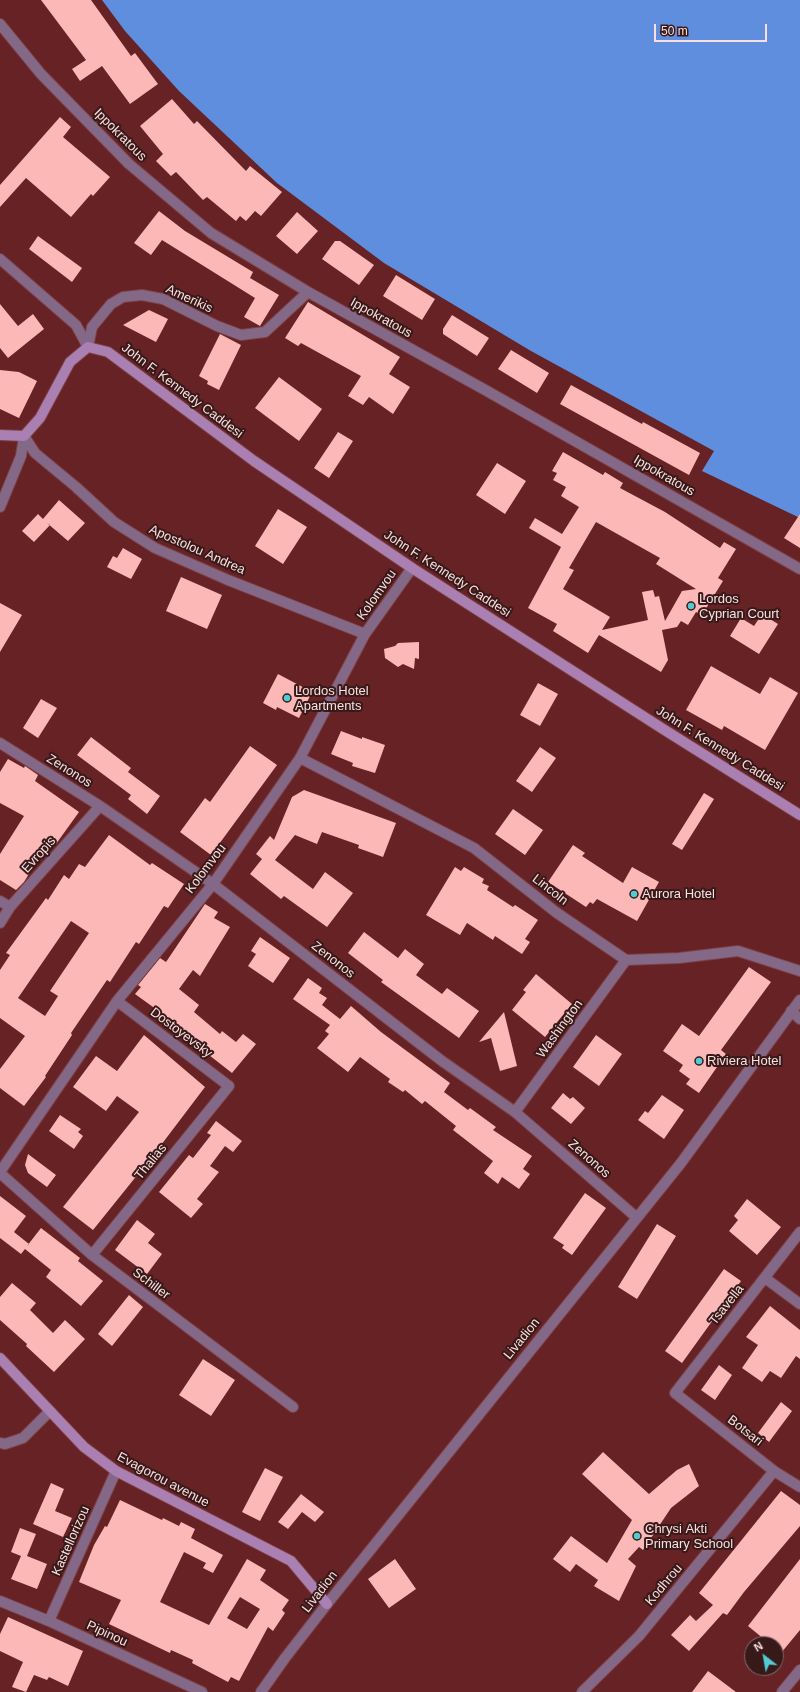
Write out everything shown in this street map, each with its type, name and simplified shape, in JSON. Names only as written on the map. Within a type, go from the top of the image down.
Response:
[{"type":"street","name":"Ippokratous","points":[[0,24],[42,74],[129,164],[211,233],[308,292],[494,395],[800,569]]},
{"type":"street","points":[[0,259],[76,325],[88,347],[70,362],[40,418],[24,436],[20,456],[0,507]]},
{"type":"street","name":"Amerikis","points":[[88,347],[92,327],[111,304],[124,297],[142,295],[163,299],[217,326],[241,335],[265,332],[308,292]]},
{"type":"street","name":"John F. Kennedy Caddesi","points":[[88,347],[108,352],[254,461],[412,568],[800,815]]},
{"type":"street","points":[[0,435],[24,436]]},
{"type":"street","name":"Apostolou Andrea","points":[[24,436],[34,453],[76,487],[114,522],[155,548],[228,580],[365,634]]},
{"type":"street","name":"Kolomvou","points":[[0,1173],[117,1001],[213,884],[300,758],[365,634],[412,568]]},
{"type":"street","name":"Zenonos","points":[[0,743],[100,806],[213,884],[442,1061],[515,1112],[636,1217]]},
{"type":"street","name":"Lincoln","points":[[300,758],[474,848],[557,913],[626,960]]},
{"type":"street","name":"Evropis","points":[[0,923],[10,907],[100,806]]},
{"type":"street","points":[[0,901],[10,907]]},
{"type":"street","points":[[626,960],[679,958],[738,951],[800,971]]},
{"type":"street","name":"Washington","points":[[515,1112],[626,960]]},
{"type":"street","name":"Livadion","points":[[262,1692],[285,1658],[327,1604],[636,1217],[681,1163],[800,1000]]},
{"type":"street","name":"Dostoyevsky","points":[[117,1001],[230,1086]]},
{"type":"street","points":[[791,1011],[800,1019]]},
{"type":"street","name":"Thalias","points":[[92,1255],[230,1086]]},
{"type":"street","name":"Schiller","points":[[0,1173],[92,1255],[293,1408]]},
{"type":"street","name":"Tsavella","points":[[675,1394],[800,1232]]},
{"type":"street","points":[[765,1278],[800,1304]]},
{"type":"street","name":"Evagorou avenue","points":[[0,1358],[84,1447],[116,1471],[291,1560],[327,1604]]},
{"type":"street","name":"Botsari","points":[[675,1394],[774,1471],[800,1487]]},
{"type":"street","points":[[0,1443],[6,1444],[23,1438],[50,1412]]},
{"type":"street","name":"Kastellorizou","points":[[49,1621],[116,1471]]},
{"type":"street","name":"Kodhrou","points":[[582,1692],[639,1636],[774,1471]]},
{"type":"street","name":"Pipinou","points":[[0,1601],[49,1621],[202,1692]]},
{"type":"street","points":[[782,1692],[800,1670]]},
{"type":"water","points":[[102,0],[800,0],[800,518],[702,471],[714,451],[531,351],[384,263],[277,183],[179,91],[125,31]]},
{"type":"building","points":[[41,0],[91,0],[131,56],[135,53],[158,84],[130,104],[102,66],[80,81],[72,69],[86,60]]},
{"type":"building","points":[[172,99],[194,124],[197,121],[246,171],[250,166],[282,192],[261,216],[255,211],[246,221],[240,216],[236,221],[207,197],[203,200],[176,172],[171,176],[156,161],[163,154],[140,126]]},
{"type":"building","points":[[60,117],[71,127],[63,137],[110,177],[93,196],[91,194],[71,217],[26,178],[0,207],[0,185]]},
{"type":"building","points":[[159,211],[185,231],[253,272],[250,278],[279,295],[260,326],[244,317],[255,298],[162,240],[151,255],[134,243]]},
{"type":"building","points":[[297,212],[318,231],[297,254],[276,236]]},
{"type":"building","points":[[38,236],[82,268],[72,282],[29,249]]},
{"type":"building","points":[[335,241],[340,241],[374,265],[359,285],[322,259]]},
{"type":"building","points":[[396,275],[435,299],[422,320],[383,296]]},
{"type":"building","points":[[308,302],[400,357],[389,374],[410,387],[393,414],[369,397],[363,405],[348,396],[361,376],[301,343],[298,346],[285,338]]},
{"type":"building","points":[[0,304],[18,326],[33,314],[44,329],[8,358],[0,348]]},
{"type":"building","points":[[149,310],[168,319],[156,342],[123,325]]},
{"type":"building","points":[[452,315],[489,338],[477,356],[443,334],[443,329]]},
{"type":"building","points":[[220,334],[241,345],[219,390],[207,384],[208,381],[199,376]]},
{"type":"building","points":[[511,350],[549,373],[537,393],[498,369]]},
{"type":"building","points":[[0,370],[19,372],[37,381],[19,418],[0,409]]},
{"type":"building","points":[[279,377],[322,409],[299,441],[255,408]]},
{"type":"building","points":[[571,385],[642,424],[643,422],[700,453],[689,475],[560,404]]},
{"type":"building","points":[[338,432],[353,441],[329,478],[314,468]]},
{"type":"building","points":[[563,452],[603,475],[605,472],[623,483],[620,488],[665,512],[720,548],[724,542],[736,549],[718,578],[723,581],[702,615],[696,612],[688,625],[681,621],[677,627],[662,630],[668,660],[661,672],[599,635],[588,653],[553,631],[557,624],[528,608],[561,547],[529,528],[535,518],[562,534],[579,507],[561,496],[566,487],[553,480],[557,473],[552,471]],"holes":[[[596,522],[660,558],[656,564],[696,589],[682,591],[665,621],[659,596],[655,597],[653,590],[642,592],[648,620],[602,630],[610,617],[563,589],[574,570],[569,568]]]},
{"type":"building","points":[[497,463],[526,481],[505,514],[476,495]]},
{"type":"building","points":[[59,500],[85,523],[68,541],[50,525],[34,542],[22,531],[38,514],[43,519]]},
{"type":"building","points":[[278,509],[307,527],[283,564],[255,546]]},
{"type":"building","points":[[800,514],[800,548],[784,538]]},
{"type":"building","points":[[123,548],[142,559],[131,579],[107,567],[113,556],[117,558]]},
{"type":"building","points":[[181,577],[222,595],[207,629],[166,611]]},
{"type":"building","points":[[0,603],[22,615],[0,652]]},
{"type":"building","points":[[762,614],[778,624],[759,654],[730,636],[741,618],[754,626]]},
{"type":"building","points":[[419,642],[419,659],[415,658],[414,669],[403,664],[398,667],[385,658],[384,649],[395,646],[398,643]]},
{"type":"building","points":[[711,666],[760,694],[770,677],[798,693],[765,750],[724,726],[722,730],[686,710]]},
{"type":"building","name":"Lordos Hotel Apartments","points":[[278,674],[312,692],[299,718],[277,707],[276,710],[263,703]]},
{"type":"building","points":[[538,683],[558,694],[540,726],[520,715]]},
{"type":"building","points":[[41,699],[57,708],[38,738],[23,728]]},
{"type":"building","points":[[341,731],[362,739],[362,737],[385,745],[375,773],[352,766],[353,763],[331,754]]},
{"type":"building","points":[[91,737],[131,768],[128,772],[160,796],[147,814],[128,799],[131,795],[77,755]]},
{"type":"building","points":[[250,746],[277,765],[211,855],[180,832],[205,798],[210,802]]},
{"type":"building","points":[[540,747],[556,758],[532,792],[516,781]]},
{"type":"building","points":[[8,759],[24,768],[25,766],[38,775],[35,781],[79,812],[56,844],[50,839],[24,882],[16,890],[0,880],[0,854],[24,816],[0,803],[0,772]]},
{"type":"building","points":[[304,790],[396,823],[383,857],[358,848],[359,845],[322,832],[317,844],[295,835],[275,860],[313,889],[325,872],[353,893],[327,927],[284,896],[281,899],[250,874],[262,859],[256,854],[270,836],[274,840],[292,797]]},
{"type":"building","points":[[704,793],[714,799],[682,850],[672,844]]},
{"type":"building","points":[[513,809],[543,830],[525,855],[495,834]]},
{"type":"building","points":[[109,835],[150,865],[152,863],[184,884],[168,908],[164,906],[139,944],[136,942],[110,982],[107,980],[71,1033],[72,1035],[45,1076],[46,1077],[24,1106],[0,1088],[0,1069],[25,1036],[0,1018],[0,970],[10,955],[6,953],[46,898],[48,900],[64,875],[69,879],[79,864],[85,867]],"holes":[[[71,921],[89,933],[50,991],[58,996],[45,1016],[18,998]]]},
{"type":"building","points":[[573,845],[585,853],[582,856],[623,883],[632,867],[659,882],[637,921],[597,899],[593,904],[590,902],[586,907],[548,882]]},
{"type":"building","points":[[455,867],[461,871],[464,867],[484,879],[482,883],[489,886],[487,890],[513,907],[515,905],[538,920],[525,939],[530,942],[522,954],[495,936],[493,940],[467,923],[460,935],[426,915]]},
{"type":"building","points":[[205,904],[218,912],[214,918],[230,927],[200,976],[193,970],[179,989],[199,1005],[194,1012],[220,1034],[222,1031],[236,1042],[243,1034],[256,1044],[232,1073],[168,1023],[171,1020],[135,994],[141,987],[138,985],[160,958],[166,962]]},
{"type":"building","points":[[364,932],[398,958],[405,949],[424,964],[416,975],[442,994],[447,988],[479,1011],[459,1038],[381,982],[383,980],[348,953]]},
{"type":"building","points":[[260,937],[290,958],[273,983],[248,966],[256,954],[251,951]]},
{"type":"building","points":[[749,967],[771,982],[721,1050],[726,1054],[699,1093],[686,1084],[690,1079],[679,1071],[683,1065],[663,1051],[682,1024],[699,1036]]},
{"type":"building","points":[[536,974],[572,1004],[545,1037],[512,1010],[526,992],[523,990]]},
{"type":"building","points":[[308,978],[322,988],[319,993],[327,998],[322,1005],[340,1019],[351,1006],[381,1032],[450,1083],[444,1092],[468,1110],[470,1108],[496,1127],[493,1130],[532,1156],[523,1169],[530,1174],[519,1189],[502,1177],[498,1184],[484,1173],[493,1161],[453,1130],[456,1126],[425,1101],[422,1104],[405,1090],[403,1092],[388,1082],[390,1079],[360,1057],[348,1072],[317,1048],[329,1034],[325,1031],[330,1025],[293,999]]},
{"type":"building","points":[[504,1012],[517,1066],[500,1071],[491,1038],[479,1042]]},
{"type":"building","points":[[144,1035],[205,1087],[155,1153],[93,1230],[63,1207],[139,1112],[117,1096],[106,1111],[73,1087],[96,1056],[117,1071]]},
{"type":"building","points":[[596,1035],[622,1054],[599,1086],[573,1067]]},
{"type":"building","points":[[563,1093],[570,1099],[573,1097],[585,1108],[571,1124],[551,1108]]},
{"type":"building","points":[[662,1095],[684,1110],[664,1139],[638,1120],[645,1111],[648,1113]]},
{"type":"building","points":[[60,1115],[81,1129],[78,1132],[83,1136],[74,1149],[49,1131]]},
{"type":"building","points":[[216,1121],[242,1141],[233,1152],[225,1146],[210,1166],[219,1172],[197,1199],[203,1204],[191,1218],[159,1192],[189,1155],[193,1158],[211,1135],[207,1133]]},
{"type":"building","points":[[28,1154],[56,1175],[47,1187],[28,1173],[25,1165]]},
{"type":"building","points":[[585,1193],[606,1208],[572,1255],[562,1248],[564,1245],[553,1238]]},
{"type":"building","points":[[0,1196],[26,1216],[14,1232],[29,1244],[41,1228],[80,1258],[78,1261],[103,1281],[81,1306],[46,1277],[51,1270],[25,1249],[21,1254],[0,1238]]},
{"type":"building","points":[[747,1199],[781,1227],[757,1255],[729,1231],[738,1220],[734,1216]]},
{"type":"building","points":[[137,1220],[155,1234],[148,1243],[162,1254],[147,1274],[115,1250]]},
{"type":"building","points":[[657,1224],[676,1236],[637,1299],[618,1287]]},
{"type":"building","points":[[724,1269],[741,1281],[682,1363],[665,1351]]},
{"type":"building","points":[[12,1283],[36,1303],[30,1310],[53,1333],[65,1320],[85,1339],[54,1372],[26,1346],[27,1344],[0,1320],[0,1297]]},
{"type":"building","points":[[129,1295],[143,1307],[112,1346],[98,1334]]},
{"type":"building","points":[[770,1306],[800,1330],[800,1359],[796,1356],[781,1378],[770,1371],[762,1382],[742,1368],[758,1345],[746,1337]]},
{"type":"building","points":[[203,1359],[235,1380],[211,1416],[179,1395]]},
{"type":"building","points":[[719,1365],[732,1375],[715,1400],[701,1390]]},
{"type":"building","points":[[781,1402],[792,1411],[769,1442],[758,1433]]},
{"type":"building","points":[[603,1452],[649,1494],[677,1470],[689,1464],[699,1486],[671,1508],[643,1550],[639,1547],[628,1559],[636,1566],[619,1601],[594,1586],[598,1580],[576,1564],[570,1572],[553,1559],[571,1536],[607,1563],[632,1520],[582,1474]]},
{"type":"building","points":[[265,1468],[283,1477],[260,1521],[242,1512]]},
{"type":"building","points":[[51,1483],[64,1489],[55,1511],[72,1518],[63,1537],[33,1524]]},
{"type":"building","points":[[781,1491],[800,1505],[800,1526],[744,1592],[727,1615],[723,1613],[689,1651],[671,1635],[690,1615],[696,1621],[713,1605],[699,1593]]},
{"type":"building","points":[[301,1494],[324,1512],[315,1522],[302,1512],[288,1529],[278,1522]]},
{"type":"building","points":[[120,1500],[162,1520],[163,1518],[179,1526],[181,1522],[195,1529],[191,1538],[223,1555],[213,1573],[203,1568],[206,1563],[184,1552],[160,1602],[209,1625],[247,1559],[266,1570],[260,1580],[289,1600],[282,1610],[285,1613],[273,1631],[268,1627],[239,1681],[231,1677],[228,1682],[192,1663],[193,1660],[171,1650],[170,1653],[109,1624],[121,1600],[79,1582],[94,1545],[105,1526],[107,1527]],"holes":[[[240,1597],[260,1609],[247,1629],[227,1618]]]},
{"type":"building","points":[[20,1528],[36,1534],[27,1556],[47,1564],[37,1589],[11,1579],[21,1556],[11,1552]]},
{"type":"building","points":[[395,1559],[416,1589],[389,1608],[368,1579]]},
{"type":"building","points":[[800,1559],[800,1630],[784,1649],[784,1636],[760,1636],[748,1626]]},
{"type":"building","points":[[8,1617],[83,1651],[68,1686],[49,1677],[47,1680],[34,1675],[26,1692],[12,1687],[23,1662],[0,1651],[0,1634]]},
{"type":"building","points":[[708,1671],[736,1692],[692,1692]]},
{"type":"place","name":"Lordos Cyprian Court","points":[[691,606]]},
{"type":"place","name":"Lordos Hotel Apartments","points":[[287,698]]},
{"type":"place","name":"Aurora Hotel","points":[[634,894]]},
{"type":"place","name":"Riviera Hotel","points":[[699,1061]]},
{"type":"place","name":"Chrysi Akti Primary School","points":[[637,1536]]}]
